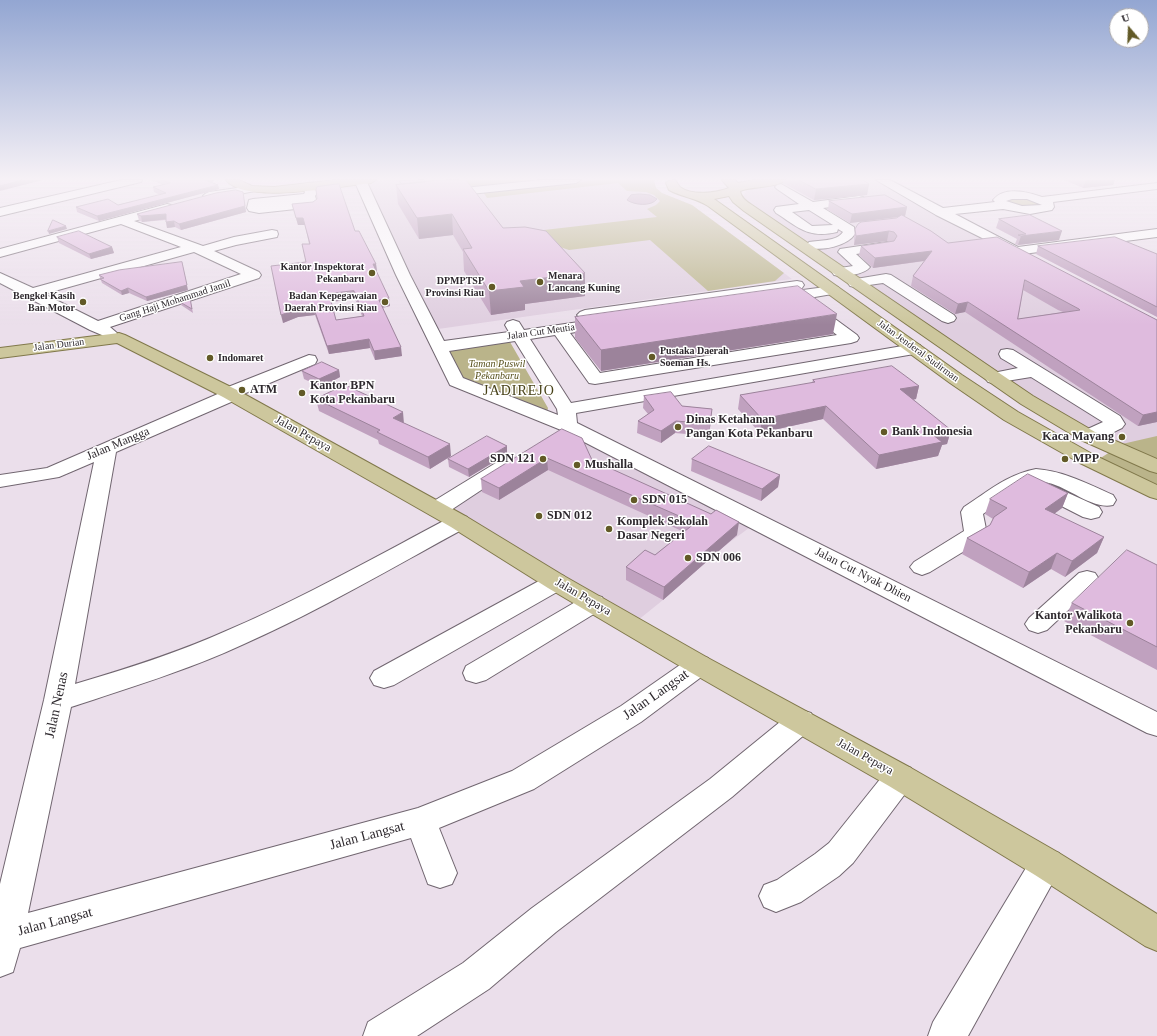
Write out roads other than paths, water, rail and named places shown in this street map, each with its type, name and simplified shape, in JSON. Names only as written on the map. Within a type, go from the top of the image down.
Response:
[{"type":"main road","name":"Jalan Jenderal Sudirman","points":[[747,228],[914,349],[1011,416],[1087,459],[1157,492]]},
{"type":"main road","name":"Jalan Jenderal Sudirman","points":[[778,228],[914,324],[1027,400],[1088,436],[1157,467]]},
{"type":"main road","name":"Jalan Durian","points":[[0,353],[119,338]]},
{"type":"main road","name":"Jalan Pepaya","points":[[119,338],[231,394],[437,509],[556,582],[699,665],[900,777],[1047,864],[1157,934]]},
{"type":"street","points":[[0,254],[91,228]]},
{"type":"street","points":[[143,228],[199,249]]},
{"type":"street","points":[[384,228],[403,275],[436,342]]},
{"type":"street","points":[[808,228],[817,230],[829,228]]},
{"type":"street","points":[[833,228],[846,235]]},
{"type":"street","points":[[838,228],[846,235]]},
{"type":"street","points":[[801,245],[836,242],[859,228]]},
{"type":"street","points":[[972,228],[1037,262]]},
{"type":"street","points":[[1016,251],[1157,233]]},
{"type":"street","points":[[0,292],[27,291],[199,249],[272,234]]},
{"type":"street","points":[[1116,238],[1137,248]]},
{"type":"street","points":[[839,272],[863,267],[845,252],[887,246]]},
{"type":"street","name":"Gang Haji Mohammad Jamil","points":[[96,327],[254,275],[199,249]]},
{"type":"street","points":[[821,259],[848,255]]},
{"type":"street","name":"Jalan Pepaya","points":[[0,277],[119,338]]},
{"type":"street","points":[[855,283],[886,278],[948,318],[914,324]]},
{"type":"street","name":"Jalan Cut Meutia","points":[[516,330],[563,333],[799,299],[826,286]]},
{"type":"street","name":"Jalan Cut Meutia","points":[[436,342],[826,286]]},
{"type":"street","points":[[563,333],[595,379],[851,338],[799,299],[765,308]]},
{"type":"street","points":[[563,333],[619,329]]},
{"type":"street","points":[[516,330],[567,417]]},
{"type":"street","name":"Jalan Cut Nyak Dhien","points":[[436,342],[456,381],[567,417],[1157,725]]},
{"type":"street","points":[[548,439],[567,417],[914,349]]},
{"type":"street","points":[[1007,354],[1113,420],[1115,424],[1088,436]]},
{"type":"street","name":"Jalan Mangga","points":[[0,481],[52,473],[309,360]]},
{"type":"street","points":[[994,378],[1033,371]]},
{"type":"street","name":"Jalan Nenas","points":[[2,944],[58,700],[107,449]]},
{"type":"street","points":[[437,509],[522,456]]},
{"type":"street","points":[[922,567],[976,534],[972,512],[1022,479],[1035,475],[1049,476],[1098,506]]},
{"type":"street","points":[[58,700],[139,675],[202,652],[285,614],[459,522]]},
{"type":"street","points":[[1038,624],[1087,579]]},
{"type":"street","points":[[384,678],[556,582]]},
{"type":"street","points":[[476,674],[593,603]]},
{"type":"street","name":"Jalan Langsat","points":[[2,944],[421,821],[523,780],[630,714],[699,665]]},
{"type":"street","points":[[382,1036],[476,976],[544,920],[721,788],[801,721]]},
{"type":"street","points":[[776,896],[789,891],[841,853],[900,777]]},
{"type":"street","points":[[421,821],[440,873]]},
{"type":"street","points":[[947,1036],[1047,864]]},
{"type":"place","name":"Kantor Inspektorat Pekanbaru","points":[[372,273]]},
{"type":"place","name":"Menara Lancang Kuning","points":[[540,282]]},
{"type":"place","name":"DPMPTSP Provinsi Riau","points":[[492,287]]},
{"type":"place","name":"Bengkel Kasih Ban Motor","points":[[83,302]]},
{"type":"place","name":"Badan Kepegawaian Daerah Provinsi Riau","points":[[385,302]]},
{"type":"place","name":"Pustaka Daerah Soeman Hs.","points":[[652,357]]},
{"type":"place","name":"Indomaret","points":[[210,358]]},
{"type":"place","name":"ATM","points":[[242,390]]},
{"type":"place","name":"Kantor BPN Kota Pekanbaru","points":[[302,393]]},
{"type":"place","name":"Dinas Ketahanan Pangan Kota Pekanbaru","points":[[678,427]]},
{"type":"place","name":"Bank Indonesia","points":[[884,432]]},
{"type":"place","name":"Kaca Mayang","points":[[1122,437]]},
{"type":"place","name":"SDN 121","points":[[543,459]]},
{"type":"place","name":"MPP","points":[[1065,459]]},
{"type":"place","name":"Mushalla","points":[[577,465]]},
{"type":"place","name":"SDN 015","points":[[634,500]]},
{"type":"place","name":"SDN 012","points":[[539,516]]},
{"type":"place","name":"Komplek Sekolah Dasar Negeri","points":[[609,529]]},
{"type":"place","name":"SDN 006","points":[[688,558]]},
{"type":"place","name":"Kantor Walikota Pekanbaru","points":[[1130,623]]},
{"type":"district","name":"JADIREJO","points":[[519,391]]},
{"type":"park label","name":"Taman Puswil Pekanbaru","points":[[497,370]]}]
